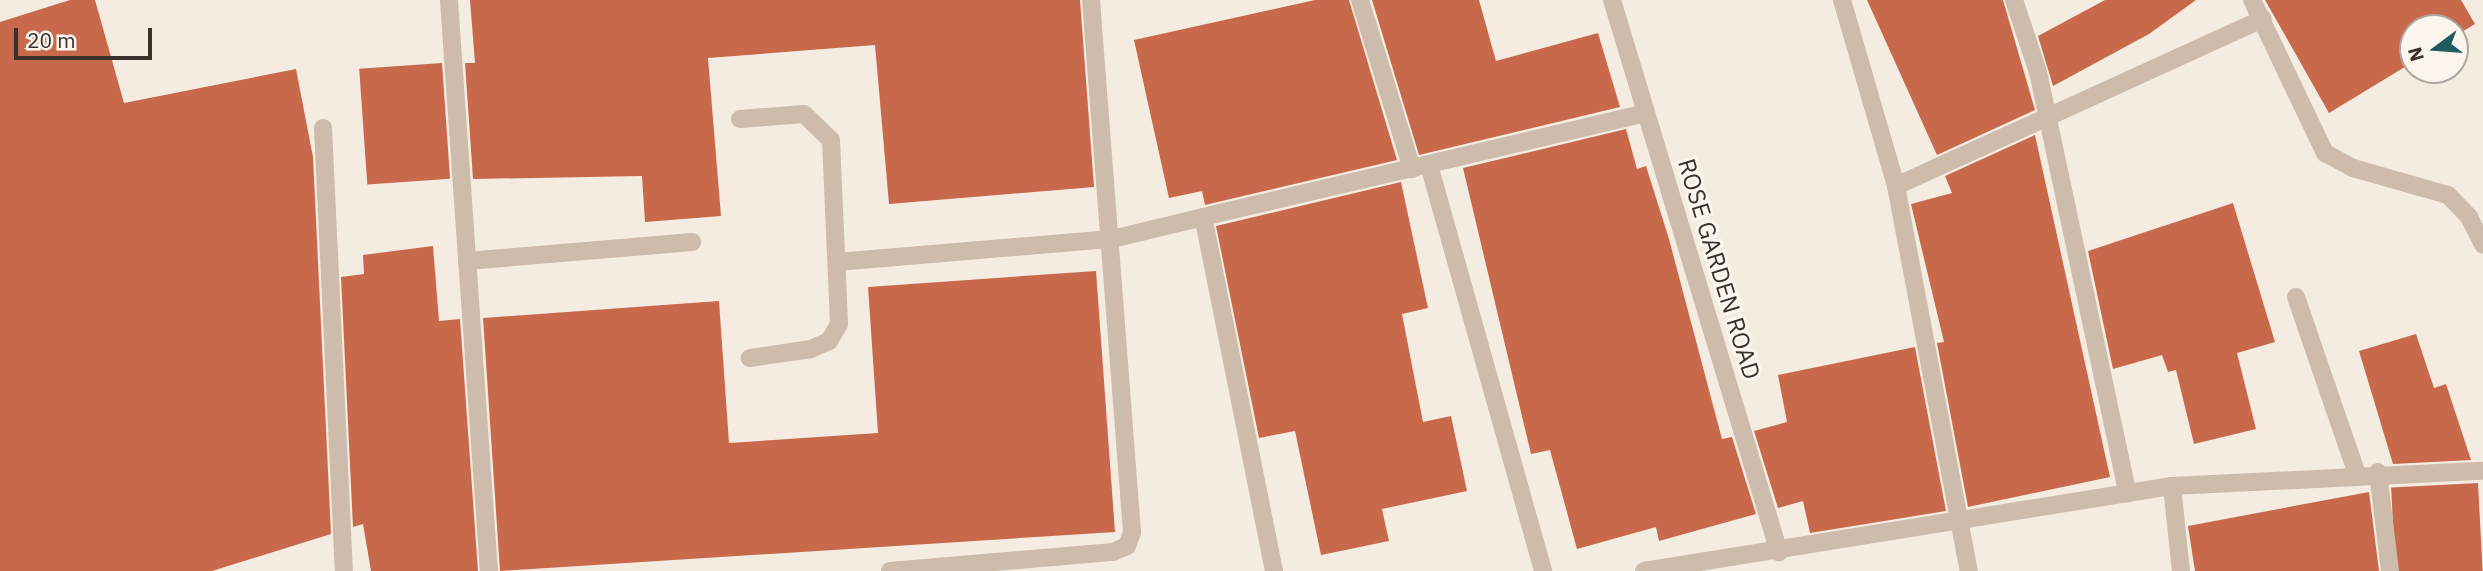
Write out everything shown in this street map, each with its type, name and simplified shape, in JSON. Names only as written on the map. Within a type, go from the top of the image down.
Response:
[{"type":"street","points":[[890,571],[1126,546],[1132,532],[1091,0]]},
{"type":"street","points":[[1360,0],[1421,167],[1543,571]]},
{"type":"street","name":"ROSE GARDEN ROAD","points":[[1612,0],[1779,552]]},
{"type":"street","points":[[1842,0],[1896,186],[1962,519],[1969,571]]},
{"type":"street","points":[[2014,0],[2048,118],[2128,494]]},
{"type":"street","points":[[2252,0],[2325,153],[2353,168],[2448,195],[2469,217],[2483,245]]},
{"type":"street","points":[[449,1],[489,571]]},
{"type":"street","points":[[1896,186],[2263,19]]},
{"type":"street","points":[[836,262],[1111,239],[1646,113]]},
{"type":"street","points":[[740,119],[804,114],[821,125],[831,140],[839,324],[829,341],[751,358]]},
{"type":"street","points":[[323,128],[344,571]]},
{"type":"street","points":[[1203,217],[1274,571]]},
{"type":"street","points":[[467,261],[692,242]]},
{"type":"street","points":[[2296,297],[2357,474]]},
{"type":"street","points":[[1644,571],[1751,563],[1779,552],[1962,519],[2172,486],[2378,472],[2483,471]]},
{"type":"street","points":[[2378,472],[2390,571]]},
{"type":"street","points":[[2172,486],[2182,571]]},
{"type":"building","points":[[70,0],[95,0],[124,103],[296,69],[313,157],[331,534],[212,571],[0,571],[0,22]]},
{"type":"building","points":[[470,0],[1080,0],[1094,187],[889,204],[875,45],[708,58],[721,216],[645,222],[642,176],[473,179],[465,63],[475,63]]},
{"type":"building","points":[[1315,0],[1349,0],[1397,160],[1205,205],[1202,191],[1169,198],[1134,40]]},
{"type":"building","points":[[1372,0],[1479,0],[1496,61],[1598,33],[1620,107],[1419,155]]},
{"type":"building","points":[[1867,0],[2003,0],[2035,110],[1937,155]]},
{"type":"building","points":[[2105,0],[2196,0],[2149,34],[2053,86],[2038,36]]},
{"type":"building","points":[[2265,0],[2461,0],[2475,24],[2469,28],[2469,14],[2399,14],[2399,70],[2329,113]]},
{"type":"building","points":[[442,63],[450,179],[367,185],[359,69]]},
{"type":"building","points":[[1626,129],[1637,169],[1646,166],[1669,239],[1722,439],[1732,437],[1756,514],[1659,541],[1656,527],[1577,549],[1550,450],[1531,454],[1463,168]]},
{"type":"building","points":[[2035,135],[2110,477],[1968,507],[1937,343],[1944,342],[1911,204],[1952,193],[1945,176]]},
{"type":"building","points":[[1401,182],[1428,308],[1402,314],[1423,422],[1451,416],[1467,491],[1382,509],[1389,541],[1321,555],[1295,431],[1259,438],[1216,226]]},
{"type":"building","points":[[2233,203],[2275,342],[2237,353],[2256,429],[2194,444],[2176,370],[2168,372],[2162,355],[2113,369],[2088,251]]},
{"type":"building","points":[[433,246],[439,321],[460,319],[478,571],[371,571],[363,524],[353,527],[341,277],[364,274],[363,255]]},
{"type":"building","points":[[1096,271],[1115,532],[500,571],[483,318],[719,301],[729,443],[878,433],[868,287]]},
{"type":"building","points":[[2416,334],[2434,388],[2446,384],[2471,460],[2393,464],[2359,351]]},
{"type":"building","points":[[1915,347],[1946,511],[1810,533],[1803,501],[1778,508],[1754,431],[1787,422],[1778,375]]},
{"type":"building","points":[[2478,483],[2483,571],[2395,571],[2391,488]]},
{"type":"building","points":[[2369,492],[2379,571],[2195,571],[2188,526]]}]
